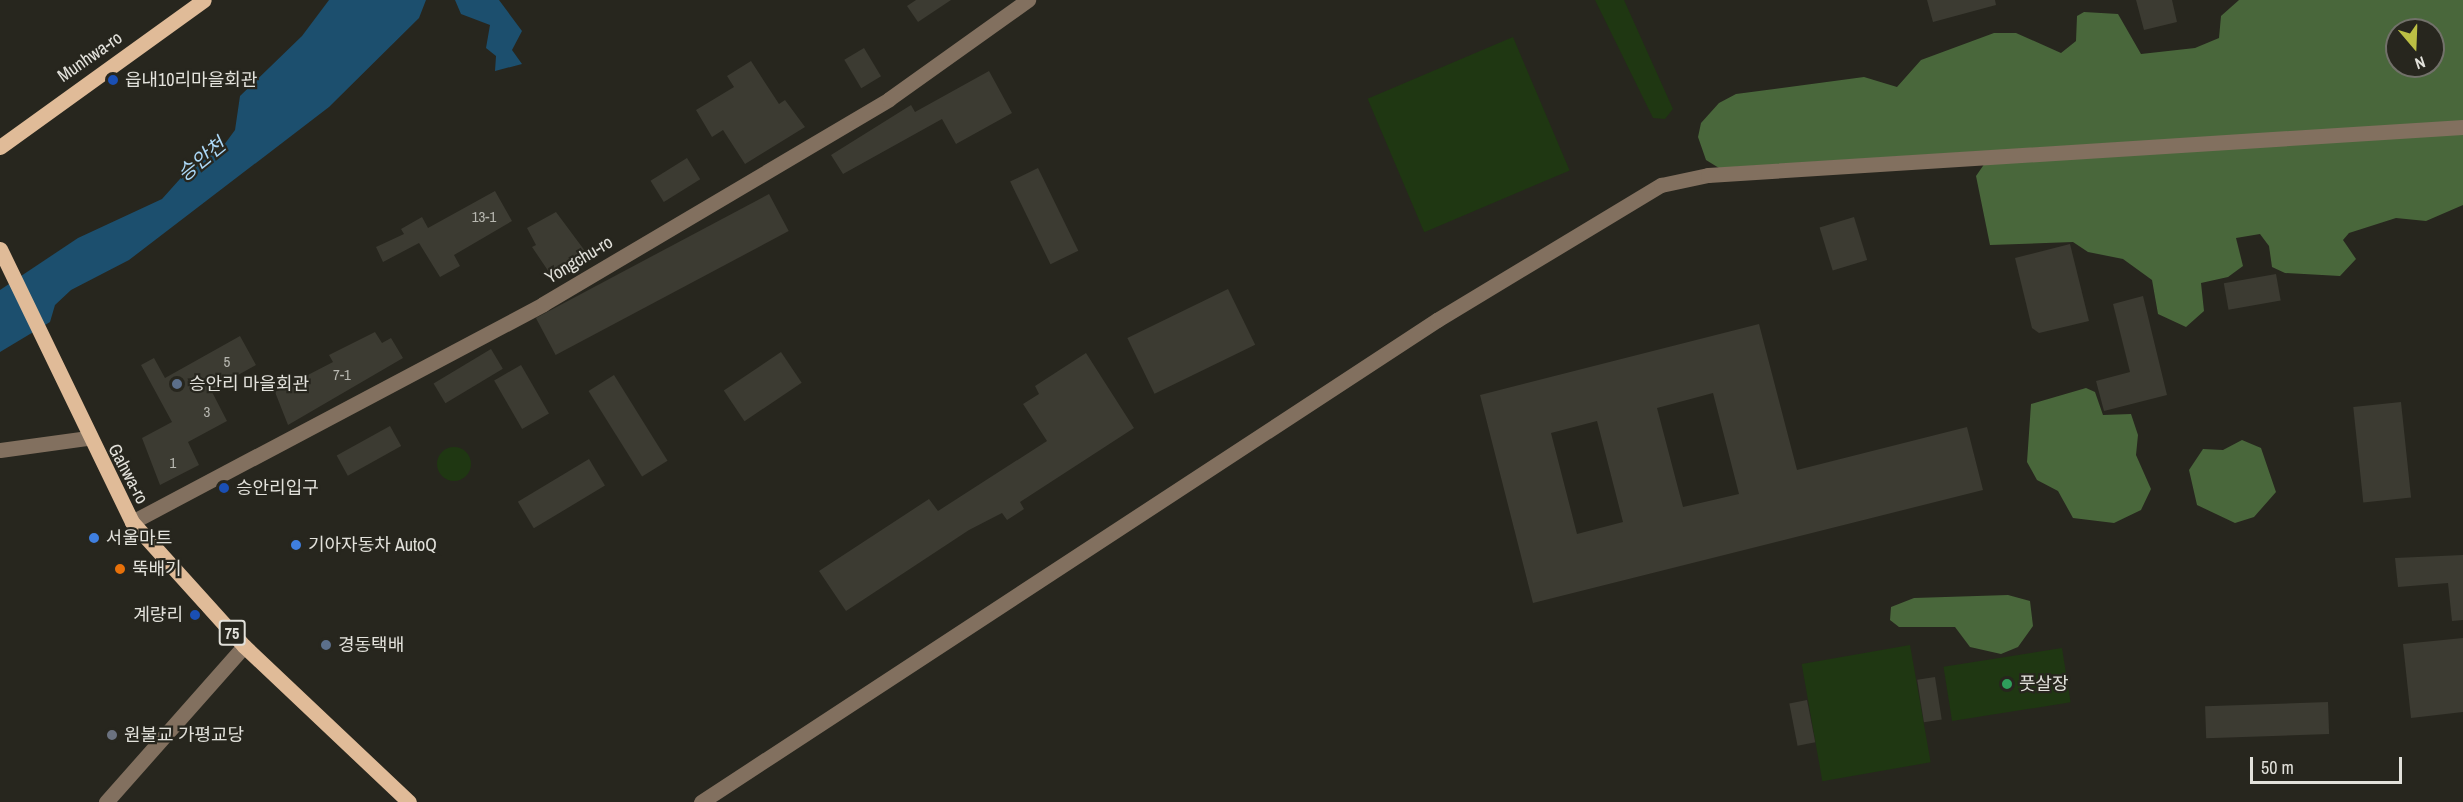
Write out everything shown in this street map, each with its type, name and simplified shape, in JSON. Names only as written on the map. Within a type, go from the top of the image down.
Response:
[{"type":"main road","points":[[169,24],[192,0]]},
{"type":"main road","name":"Munhwa-ro","points":[[0,147],[204,0]]},
{"type":"main road","name":"Gahwa-ro","points":[[0,249],[88,438],[132,522],[244,646],[409,802]]},
{"type":"street","name":"Yongchu-ro","points":[[132,522],[554,297],[888,99],[1028,0]]},
{"type":"street","points":[[701,802],[1437,320],[1669,183],[1708,175],[2463,127]]},
{"type":"street","points":[[0,450],[88,438]]},
{"type":"street","points":[[106,802],[244,646]]},
{"type":"green space","points":[[1595,0],[1624,0],[1673,109],[1665,119],[1653,118]]},
{"type":"green space","points":[[2239,0],[2463,0],[2463,121],[1719,168],[1706,160],[1698,137],[1701,123],[1719,103],[1736,94],[1864,77],[1897,87],[1921,60],[1994,33],[2016,33],[2061,53],[2076,41],[2077,16],[2084,12],[2118,14],[2141,54],[2195,48],[2219,38],[2221,16]]},
{"type":"green space","points":[[1513,37],[1570,170],[1424,232],[1368,99]]},
{"type":"green space","points":[[2463,133],[2463,205],[2426,221],[2396,218],[2349,233],[2343,240],[2356,259],[2340,276],[2285,273],[2272,267],[2269,246],[2260,234],[2236,238],[2243,266],[2228,277],[2201,283],[2204,311],[2186,327],[2158,314],[2152,280],[2123,259],[2088,252],[2073,242],[1990,245],[1976,176],[1985,163]]},
{"type":"green space","points":[[2086,388],[2095,392],[2103,415],[2131,414],[2138,435],[2136,455],[2151,489],[2141,510],[2114,523],[2073,518],[2058,491],[2037,480],[2027,462],[2031,404]]},
{"type":"green space","points":[[2242,440],[2261,448],[2276,492],[2254,517],[2235,523],[2197,505],[2189,470],[2203,449],[2223,450]]},
{"type":"green space","points":[[454,447],[466,452],[471,464],[466,476],[454,481],[442,476],[437,464],[442,452]]},
{"type":"green space","points":[[2008,595],[2030,601],[2033,626],[2018,647],[2001,654],[1970,647],[1955,627],[1899,627],[1890,620],[1891,607],[1914,598]]},
{"type":"green space","points":[[1910,645],[1931,762],[1822,781],[1802,664]]},
{"type":"green space","name":"풋살장","points":[[2062,648],[2071,702],[1952,721],[1943,667]]},
{"type":"water","points":[[329,0],[426,0],[419,18],[329,107],[129,260],[71,290],[55,305],[50,322],[0,352],[0,290],[78,238],[162,199],[188,170],[221,149],[235,130],[240,96],[302,36]]},
{"type":"water","points":[[455,0],[499,0],[522,31],[512,50],[522,64],[495,71],[496,56],[486,48],[490,25],[461,14]]},
{"type":"building","points":[[916,0],[951,0],[918,22],[907,6]]},
{"type":"building","points":[[1927,0],[1995,0],[1996,5],[1933,22]]},
{"type":"building","points":[[2136,0],[2172,0],[2177,22],[2144,30]]},
{"type":"building","points":[[864,48],[881,76],[861,88],[844,60]]},
{"type":"building","points":[[751,61],[779,104],[785,100],[805,127],[745,164],[723,130],[712,137],[696,110],[734,87],[727,76]]},
{"type":"building","points":[[989,71],[1012,113],[956,144],[942,119],[843,174],[831,155],[911,105],[915,112]]},
{"type":"building","points":[[687,158],[700,179],[664,202],[651,181]]},
{"type":"building","points":[[1038,168],[1078,251],[1050,264],[1010,182]]},
{"type":"building","points":[[495,191],[512,221],[454,255],[460,266],[440,277],[419,243],[383,262],[376,247],[404,234],[401,229],[422,217],[428,228]]},
{"type":"building","points":[[769,194],[789,231],[556,355],[536,318]]},
{"type":"building","points":[[556,212],[585,251],[553,278],[532,247],[536,245],[527,228]]},
{"type":"building","points":[[1854,217],[1867,260],[1833,271],[1820,228]]},
{"type":"building","points":[[2070,244],[2089,321],[2039,333],[2032,328],[2015,258]]},
{"type":"building","points":[[2276,274],[2281,301],[2228,310],[2224,283]]},
{"type":"building","points":[[1228,289],[1255,345],[1155,394],[1127,338]]},
{"type":"building","points":[[2143,296],[2167,395],[2104,411],[2096,381],[2130,372],[2113,304]]},
{"type":"building","points":[[1759,324],[1797,470],[1967,427],[1983,490],[1533,603],[1480,395]],"holes":[[[1713,393],[1739,494],[1683,507],[1657,408]],[[1597,421],[1623,522],[1577,534],[1551,433]]]},
{"type":"building","points":[[375,332],[382,343],[391,338],[403,358],[288,425],[275,392],[333,362],[329,355]]},
{"type":"building","points":[[240,336],[256,365],[211,390],[227,421],[188,442],[199,465],[160,485],[142,438],[172,422],[141,365],[154,358],[165,378]]},
{"type":"building","points":[[491,349],[503,369],[445,403],[434,384]]},
{"type":"building","points":[[781,352],[802,383],[744,421],[724,391]]},
{"type":"building","points":[[1086,353],[1134,428],[1020,502],[1024,509],[1007,520],[1002,513],[969,530],[846,611],[819,571],[929,499],[938,511],[1047,441],[1023,404],[1039,394],[1035,386]]},
{"type":"building","points":[[521,365],[549,413],[522,429],[494,380]]},
{"type":"building","points":[[614,375],[668,461],[642,477],[589,391]]},
{"type":"building","points":[[2401,402],[2411,497],[2363,502],[2353,407]]},
{"type":"building","points":[[390,426],[401,446],[348,476],[337,456]]},
{"type":"building","points":[[589,459],[605,486],[534,528],[518,502]]},
{"type":"building","points":[[2463,555],[2463,620],[2452,621],[2448,583],[2398,587],[2395,558]]},
{"type":"building","points":[[2463,638],[2463,712],[2411,718],[2403,644]]},
{"type":"building","points":[[1935,677],[1942,719],[1924,722],[1917,680]]},
{"type":"building","points":[[1807,700],[1815,742],[1798,746],[1789,703]]},
{"type":"building","points":[[2328,702],[2329,734],[2206,738],[2205,706]]},
{"type":"place","name":"읍내10리마을회관","points":[[113,80]]},
{"type":"place","name":"승안리 마을회관","points":[[177,384]]},
{"type":"place","name":"승안리입구","points":[[224,488]]},
{"type":"place","name":"서울마트","points":[[94,538]]},
{"type":"place","name":"기아자동차 AutoQ","points":[[296,545]]},
{"type":"place","name":"뚝배기","points":[[120,569]]},
{"type":"place","name":"계량리","points":[[195,615]]},
{"type":"place","name":"경동택배","points":[[326,645]]},
{"type":"place","name":"풋살장","points":[[2007,684]]},
{"type":"place","name":"원불교 가평교당","points":[[112,735]]},
{"type":"water label","name":"승안천","points":[[201,159]]}]
